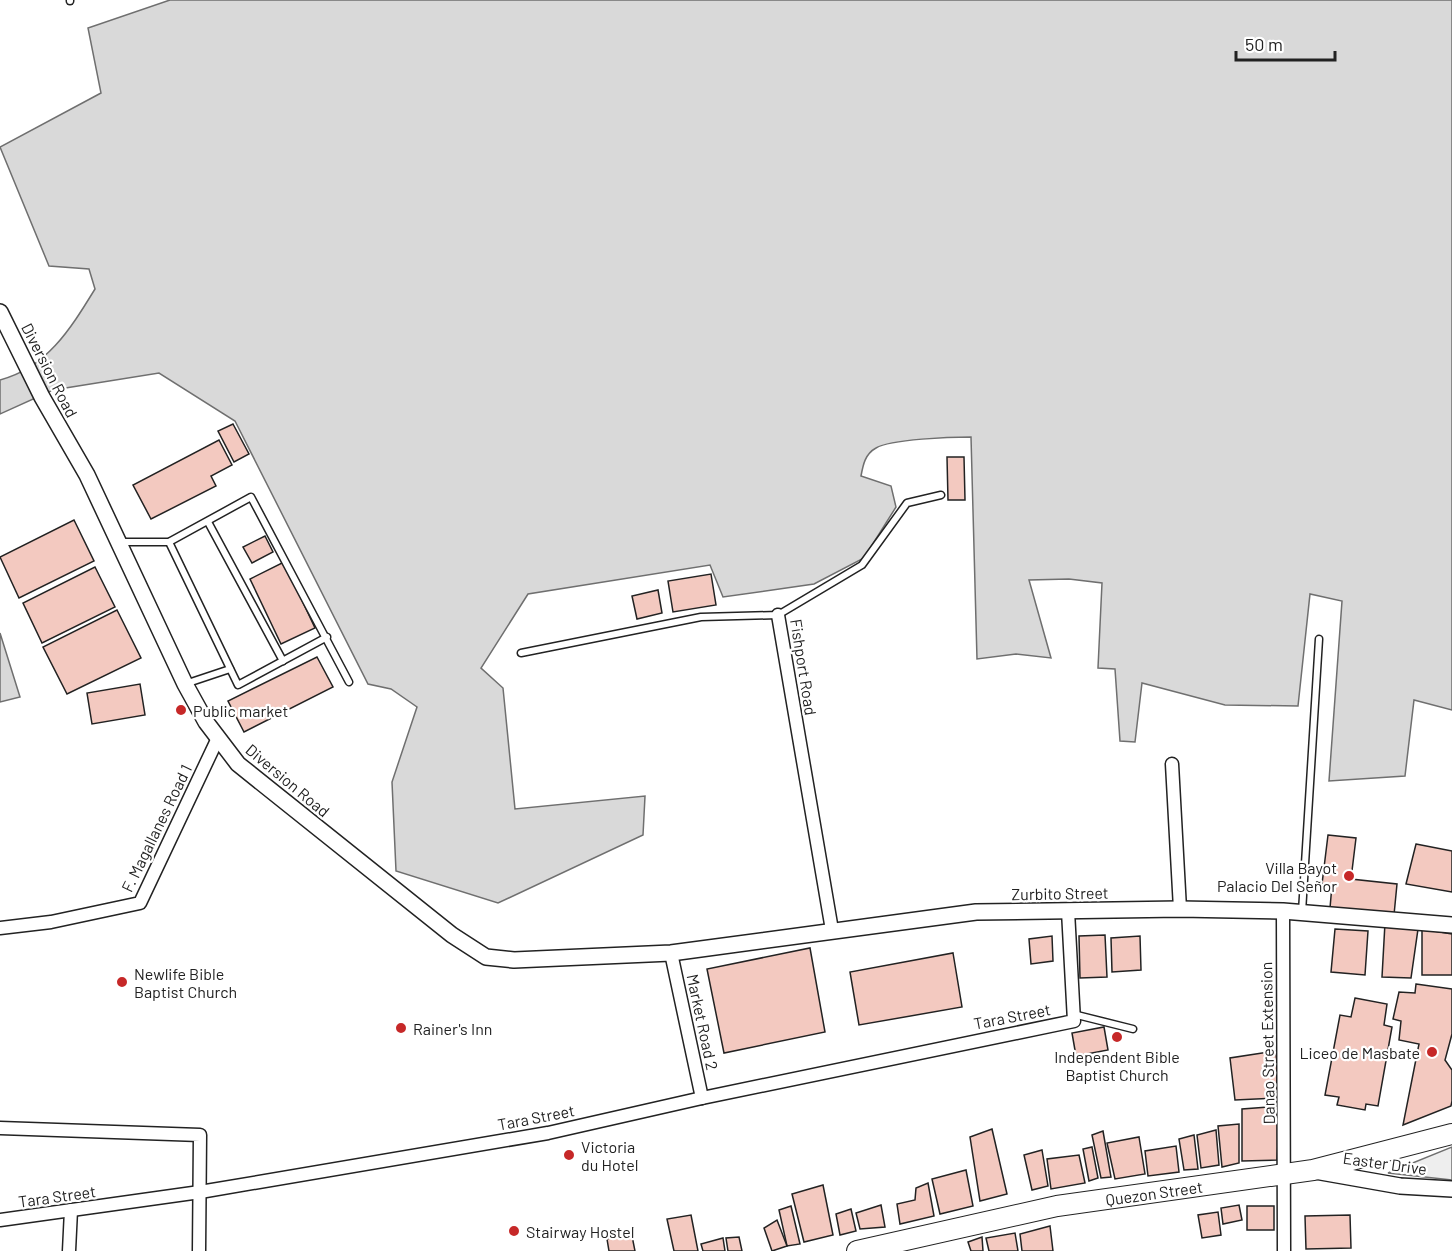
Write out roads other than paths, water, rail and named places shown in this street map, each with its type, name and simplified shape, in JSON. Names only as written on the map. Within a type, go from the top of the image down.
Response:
[{"type":"main road","name":"Quezon Street","points":[[856,1251],[901,1245],[1057,1206],[1313,1170],[1452,1134]]},
{"type":"street","name":"Diversion Road","points":[[0,312],[42,397],[87,475],[116,542],[185,684],[218,738],[238,764],[452,935],[486,957],[514,960],[671,953]]},
{"type":"street","name":"Fishport Road","points":[[778,615],[832,930]]},
{"type":"street","name":"F. Magallanes Road 1","points":[[0,928],[51,922],[140,903],[218,738]]},
{"type":"street","points":[[1172,764],[1180,909]]},
{"type":"street","name":"Zurbito Street","points":[[671,953],[976,912],[1180,909],[1283,911],[1452,925]]},
{"type":"street","points":[[1068,911],[1074,1018]]},
{"type":"street","name":"Danao Street Extension","points":[[1283,911],[1284,1251]]},
{"type":"street","name":"Market Road 2","points":[[671,953],[702,1098]]},
{"type":"street","name":"Tara Street","points":[[0,1220],[200,1192],[548,1133],[1074,1018]]},
{"type":"street","points":[[0,1128],[200,1134],[199,1251]]},
{"type":"street","name":"Easter Drive","points":[[1313,1170],[1400,1186],[1452,1189]]},
{"type":"street","points":[[69,1251],[71,1210]]},
{"type":"lane","name":"Fishport Road","points":[[778,615],[862,566],[907,503],[941,495]]},
{"type":"lane","points":[[116,542],[170,542],[250,498],[327,637],[349,682]]},
{"type":"lane","points":[[208,522],[283,661]]},
{"type":"lane","points":[[170,542],[238,685],[327,637]]},
{"type":"lane","points":[[521,653],[700,617],[778,615]]},
{"type":"lane","points":[[1302,913],[1319,639]]},
{"type":"lane","points":[[185,684],[230,669]]},
{"type":"lane","points":[[1074,1018],[1133,1029]]},
{"type":"place","name":"Public market","points":[[181,710]]},
{"type":"place","name":"Villa Bayot Palacio Del Señor","points":[[1349,876]]},
{"type":"place","name":"Newlife Bible Baptist Church","points":[[122,982]]},
{"type":"place","name":"Rainer's Inn","points":[[401,1028]]},
{"type":"place","name":"Independent Bible Baptist Church","points":[[1117,1037]]},
{"type":"place","name":"Liceo de Masbate","points":[[1432,1052]]},
{"type":"place","name":"Victoria du Hotel","points":[[569,1155]]},
{"type":"place","name":"Stairway Hostel","points":[[514,1231]]}]
